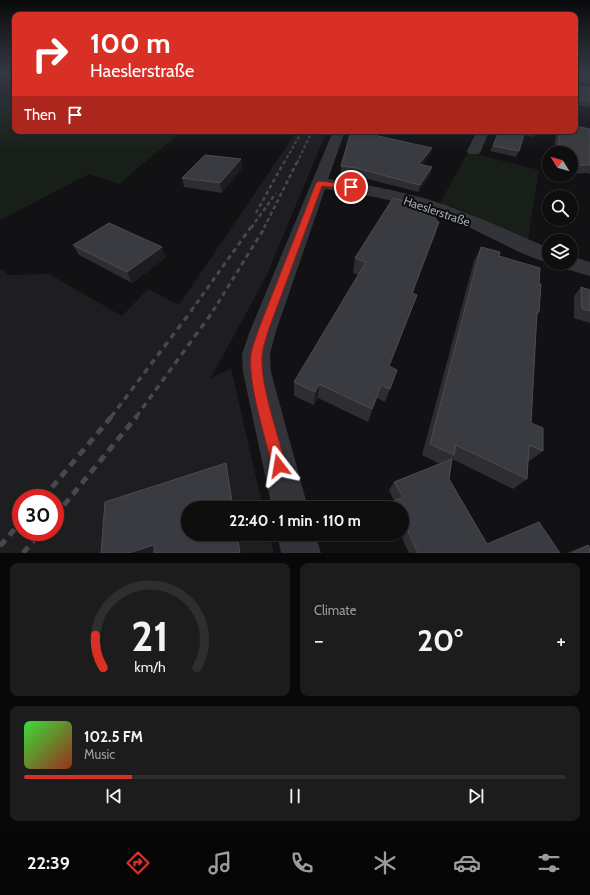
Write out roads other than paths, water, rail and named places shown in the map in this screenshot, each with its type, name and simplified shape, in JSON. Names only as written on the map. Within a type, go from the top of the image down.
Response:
[{"type":"street","points":[[288,501],[262,396],[257,372],[256,354],[263,331],[338,134]]},
{"type":"street","points":[[474,151],[482,134]]},
{"type":"street","name":"Haeslerstraße","points":[[319,183],[351,187],[421,203],[463,218],[542,253]]},
{"type":"street","points":[[578,266],[590,269]]},
{"type":"street","points":[[298,541],[301,553]]},
{"type":"railway","points":[[284,163],[300,134]]},
{"type":"railway","points":[[297,163],[311,134]]},
{"type":"railway","points":[[256,213],[284,162]]},
{"type":"railway","points":[[264,228],[297,162]]},
{"type":"railway","points":[[251,228],[276,193]]},
{"type":"railway","points":[[191,311],[251,227]]},
{"type":"railway","points":[[213,311],[265,227]]},
{"type":"railway","points":[[111,417],[192,310]]},
{"type":"railway","points":[[136,417],[214,310]]},
{"type":"railway","points":[[51,489],[112,416]]},
{"type":"railway","points":[[64,505],[137,416]]},
{"type":"railway","points":[[0,546],[12,532]]},
{"type":"railway","points":[[23,553],[33,541]]}]
